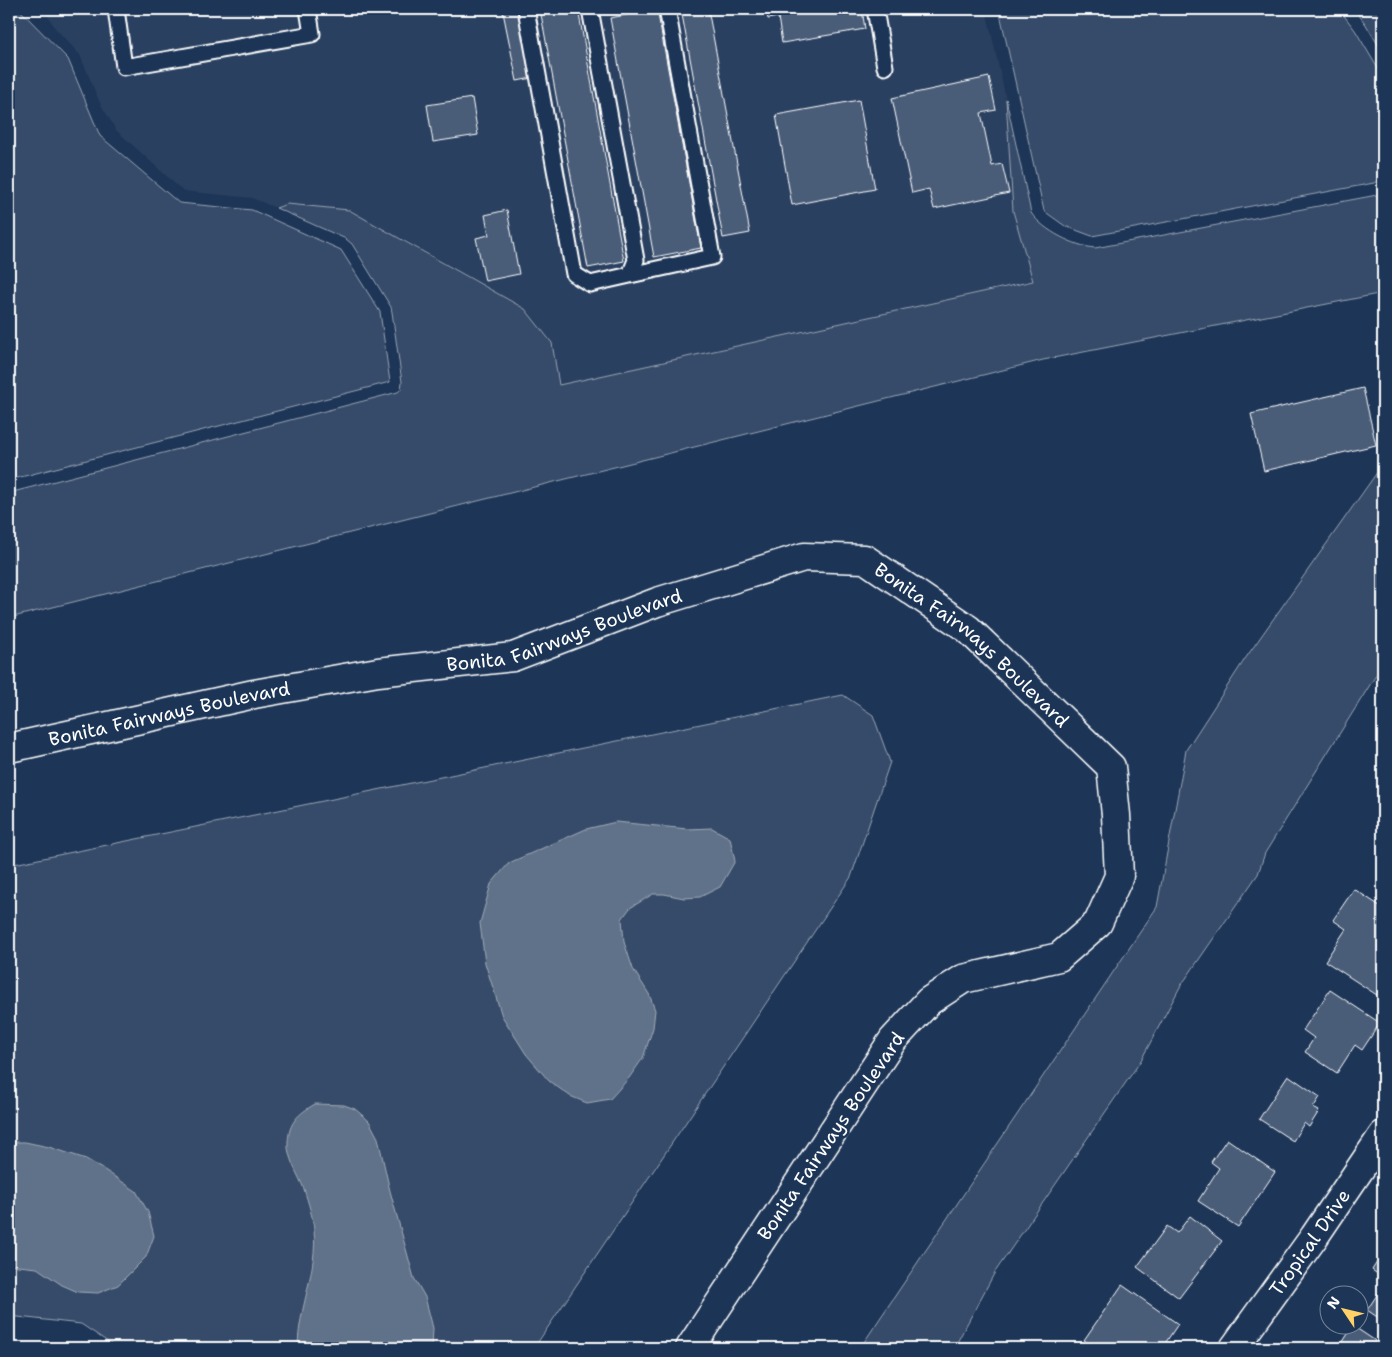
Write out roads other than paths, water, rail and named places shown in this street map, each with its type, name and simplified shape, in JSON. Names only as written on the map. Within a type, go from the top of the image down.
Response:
[{"type":"street","name":"Bonita Fairways Boulevard","points":[[9,748],[264,692],[378,672],[512,657],[657,602],[804,558],[865,559],[968,628],[1111,767],[1120,876],[1098,923],[1059,957],[964,979],[929,1001],[923,1007],[893,1040],[690,1348]]},
{"type":"street","name":"Tropical Drive","points":[[1234,1348],[1314,1237],[1383,1135]]},
{"type":"lane","points":[[116,9],[124,67],[312,34],[308,9]]},
{"type":"lane","points":[[526,9],[574,274],[590,284],[712,257],[667,9]]},
{"type":"lane","points":[[590,9],[636,260],[630,275]]},
{"type":"lane","points":[[875,9],[885,67]]}]
